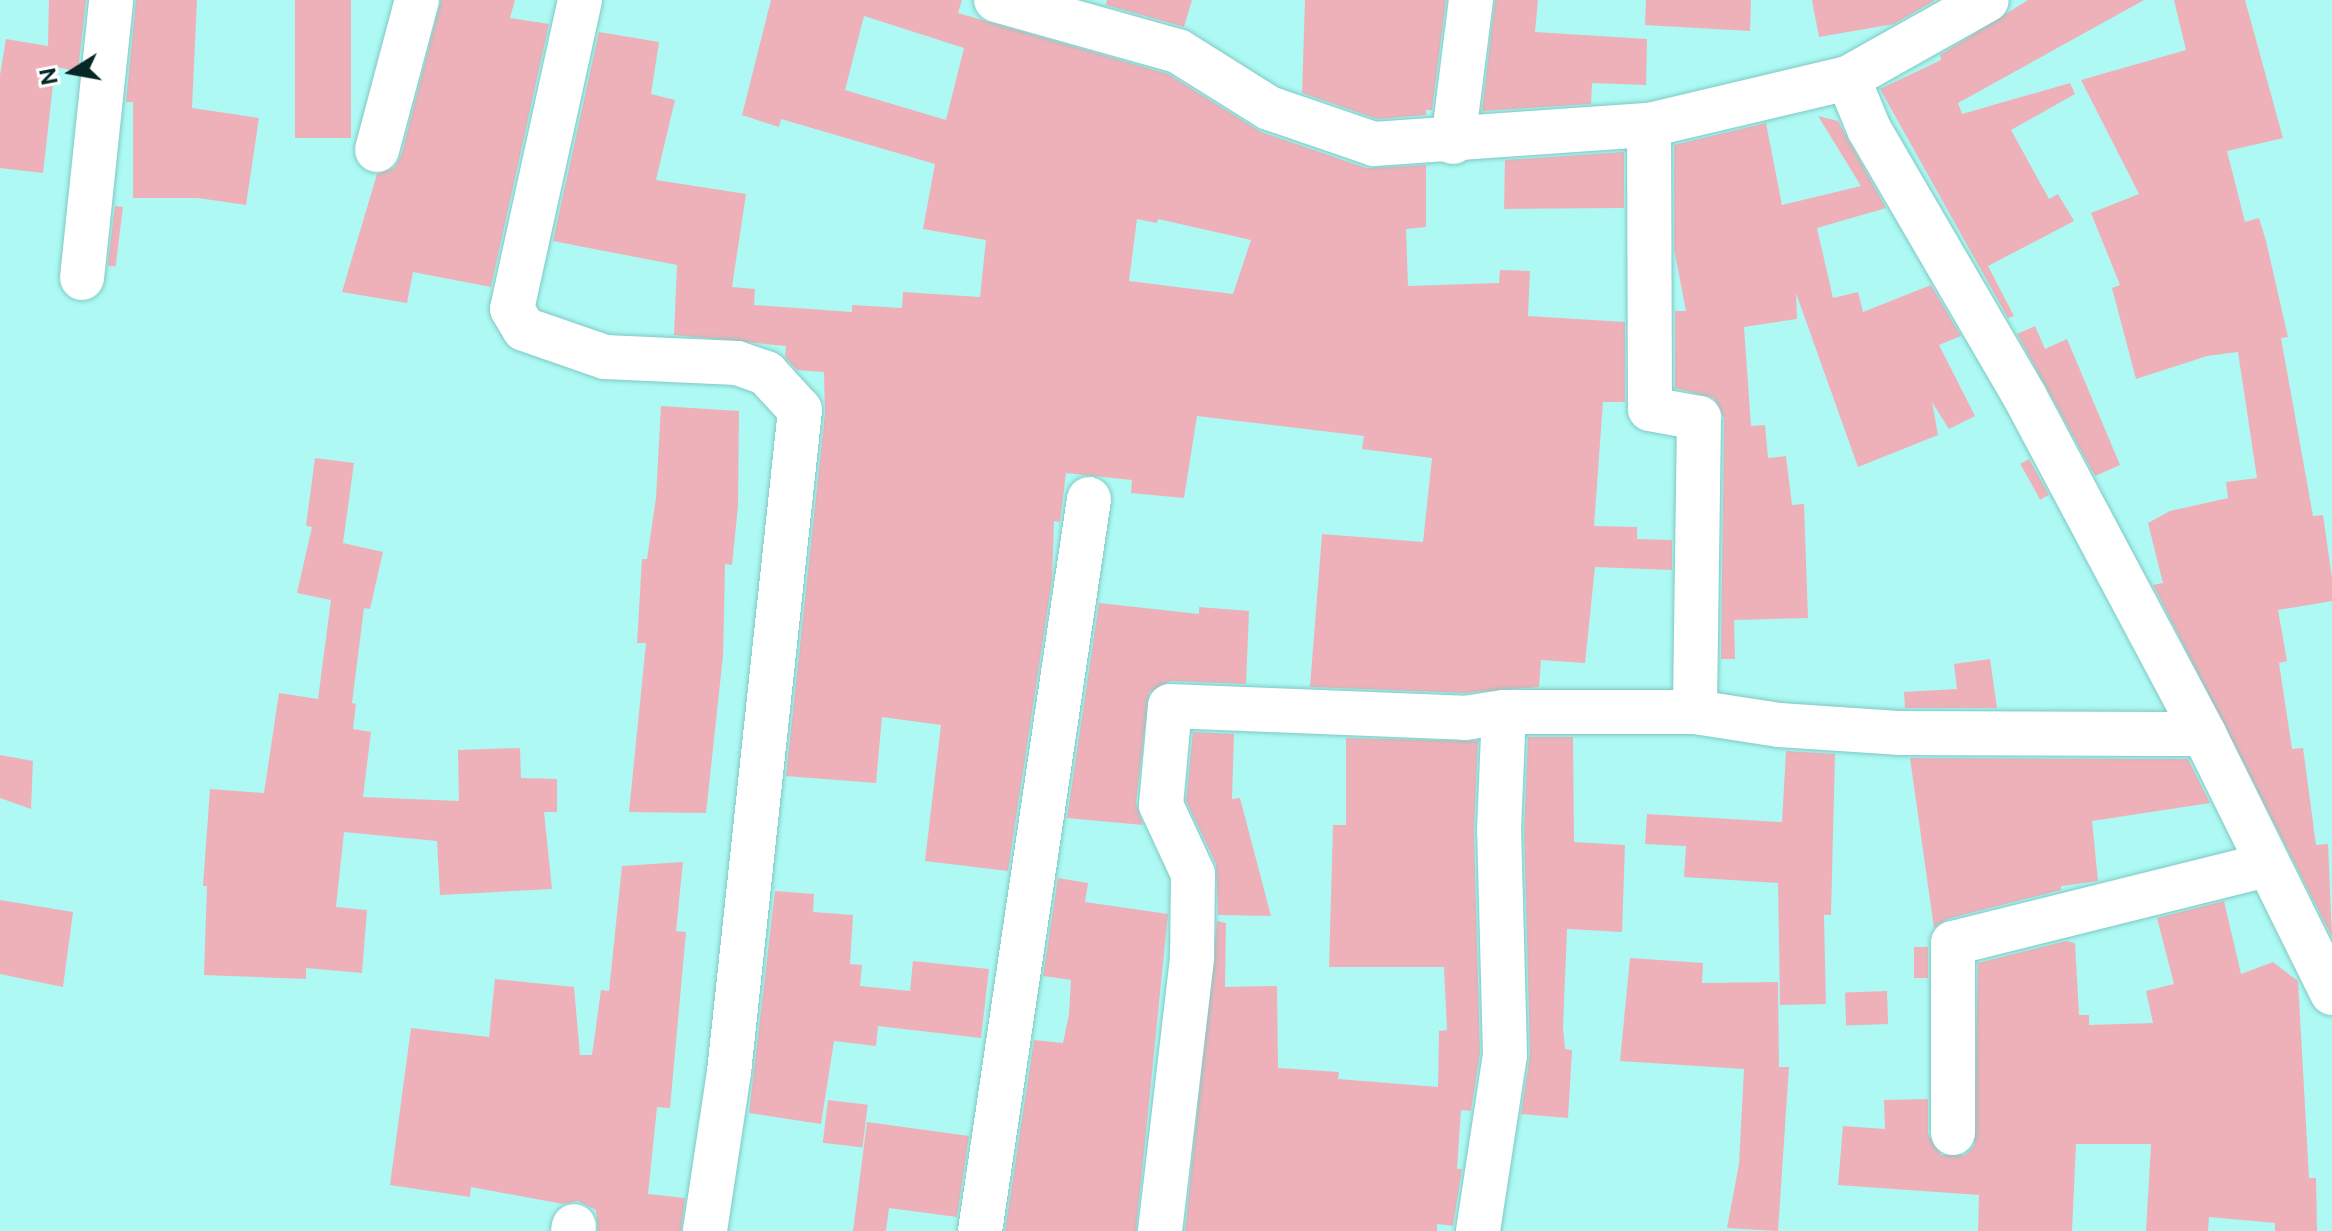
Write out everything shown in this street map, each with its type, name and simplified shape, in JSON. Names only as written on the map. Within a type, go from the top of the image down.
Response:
[{"type":"street","points":[[82,278],[111,0]]},
{"type":"street","points":[[377,150],[417,0]]},
{"type":"street","points":[[580,0],[512,309],[524,329],[605,357],[737,363],[766,373],[800,410],[729,1072],[705,1231]]},
{"type":"street","points":[[996,0],[1178,51],[1269,108],[1374,144],[1453,142],[1649,125],[1848,78],[1987,0]]},
{"type":"street","points":[[1453,142],[1471,0]]},
{"type":"street","points":[[1848,78],[1869,129],[2025,397],[2204,734],[2332,993]]},
{"type":"street","points":[[1649,125],[1650,409],[1699,418],[1695,712]]},
{"type":"street","points":[[980,1231],[1089,499]]},
{"type":"street","points":[[1160,1231],[1188,1001],[1193,874],[1161,805],[1170,706],[1465,718],[1504,712],[1695,712],[1779,725],[1898,733],[2204,734]]},
{"type":"street","points":[[1478,1231],[1505,1055],[1499,830],[1504,712]]},
{"type":"street","points":[[1953,1133],[1953,943],[2267,865]]},
{"type":"building","points":[[49,0],[86,0],[78,71],[55,67],[43,173],[0,168],[0,75],[6,39],[48,46]]},
{"type":"building","points":[[136,0],[197,0],[192,108],[259,118],[246,205],[198,198],[133,198],[133,102],[126,102]]},
{"type":"building","points":[[295,0],[351,0],[351,138],[295,138]]},
{"type":"building","points":[[441,0],[515,0],[510,18],[549,24],[491,287],[413,272],[407,303],[342,292],[377,174],[394,168],[401,156]]},
{"type":"building","points":[[771,0],[962,0],[958,13],[1168,74],[1261,132],[1366,168],[1426,165],[1426,227],[1406,229],[1408,286],[1499,283],[1500,270],[1530,271],[1528,316],[1625,322],[1625,402],[1603,402],[1594,526],[1637,527],[1637,539],[1672,540],[1672,570],[1595,567],[1585,663],[1541,660],[1539,687],[1464,693],[1310,687],[1322,534],[1423,542],[1432,458],[1362,449],[1364,436],[1197,416],[1184,498],[1131,493],[1132,480],[1066,473],[1060,522],[1054,521],[1052,580],[1008,871],[925,861],[941,725],[882,717],[876,783],[786,776],[825,413],[824,372],[797,370],[785,357],[786,346],[674,335],[677,265],[553,241],[599,32],[659,42],[651,94],[675,100],[656,180],[746,194],[732,287],[755,289],[754,305],[852,312],[852,305],[902,308],[903,292],[980,297],[986,240],[923,229],[935,164],[781,119],[779,127],[742,115]],"holes":[[[864,16],[964,48],[946,120],[845,90]],[[1137,219],[1157,223],[1158,219],[1251,240],[1233,294],[1129,281]]]},
{"type":"building","points":[[1107,0],[1192,0],[1184,27],[1106,5]]},
{"type":"building","points":[[1305,0],[1446,0],[1432,110],[1426,110],[1426,115],[1377,119],[1302,93]]},
{"type":"building","points":[[1495,0],[1538,0],[1535,32],[1647,39],[1646,85],[1592,83],[1591,104],[1482,111]]},
{"type":"building","points":[[1646,0],[1751,0],[1750,31],[1645,25]]},
{"type":"building","points":[[1812,0],[1934,1],[1894,24],[1819,37]]},
{"type":"building","points":[[2028,0],[2144,0],[1958,103],[1962,114],[2070,83],[2075,94],[2011,130],[2049,199],[2058,194],[2074,221],[1988,266],[2014,316],[2008,318],[1880,89],[1941,60],[1940,55]]},
{"type":"building","points":[[2174,0],[2245,0],[2283,138],[2227,151],[2245,222],[2259,218],[2266,241],[2288,337],[2281,338],[2313,516],[2323,515],[2332,578],[2332,601],[2278,610],[2287,661],[2279,663],[2292,749],[2303,748],[2316,845],[2328,844],[2332,937],[2153,585],[2163,583],[2148,523],[2170,511],[2228,498],[2226,482],[2257,478],[2238,352],[2207,356],[2136,379],[2112,288],[2120,285],[2091,213],[2139,194],[2081,80],[2186,50]]},
{"type":"building","points":[[1818,116],[1838,121],[1886,208],[1817,228],[1833,298],[1858,292],[1863,312],[1931,285],[1961,336],[1939,345],[1975,416],[1949,429],[1932,402],[1938,435],[1858,467],[1796,293],[1797,319],[1744,327],[1751,426],[1765,425],[1768,458],[1786,456],[1792,505],[1804,504],[1808,618],[1734,620],[1735,659],[1721,659],[1724,418],[1714,398],[1675,388],[1675,311],[1686,311],[1674,249],[1674,145],[1766,123],[1782,205],[1861,186]]},
{"type":"building","points":[[1624,152],[1624,208],[1504,209],[1505,160]]},
{"type":"building","points":[[115,206],[123,207],[116,267],[108,266]]},
{"type":"building","points":[[2035,326],[2045,349],[2067,339],[2120,465],[2095,476],[2017,334]]},
{"type":"building","points":[[661,406],[739,411],[738,506],[732,565],[725,564],[723,656],[706,813],[629,812],[646,643],[637,643],[642,559],[647,559],[656,498]]},
{"type":"building","points":[[315,458],[354,463],[343,543],[383,552],[370,609],[364,608],[352,703],[356,704],[353,729],[371,732],[363,797],[459,801],[458,750],[520,748],[521,778],[557,779],[557,812],[544,812],[552,889],[440,895],[437,841],[344,832],[336,907],[367,910],[362,973],[306,968],[306,979],[204,975],[207,886],[203,886],[210,789],[264,793],[279,693],[318,699],[331,600],[297,593],[312,527],[306,526]]},
{"type":"building","points":[[2029,459],[2049,495],[2040,500],[2020,464]]},
{"type":"building","points":[[1099,603],[1199,614],[1199,607],[1249,611],[1246,684],[1170,681],[1149,693],[1136,803],[1143,825],[1067,818]]},
{"type":"building","points":[[1990,659],[1997,708],[1905,708],[1904,692],[1957,689],[1954,664]]},
{"type":"building","points":[[1193,732],[1234,734],[1232,799],[1240,798],[1271,916],[1218,915],[1216,864],[1186,801]]},
{"type":"building","points":[[1528,737],[1573,737],[1574,842],[1625,845],[1622,932],[1567,929],[1563,1027],[1565,1049],[1572,1050],[1568,1118],[1521,1114],[1530,1054],[1524,830]]},
{"type":"building","points":[[1346,738],[1478,741],[1474,831],[1480,1053],[1471,1111],[1461,1110],[1457,1169],[1462,1169],[1453,1226],[1437,1224],[1437,1231],[1185,1231],[1217,921],[1226,923],[1225,987],[1277,986],[1278,1068],[1339,1072],[1338,1079],[1438,1087],[1439,1031],[1447,1030],[1444,967],[1329,967],[1333,825],[1346,825]]},
{"type":"building","points":[[1786,751],[1835,754],[1831,915],[1824,915],[1826,1004],[1780,1005],[1778,883],[1684,877],[1686,846],[1645,844],[1647,814],[1782,822]]},
{"type":"building","points":[[0,755],[33,761],[31,809],[0,798]]},
{"type":"building","points":[[1910,758],[2188,759],[2210,803],[2092,821],[2098,881],[2061,886],[2061,890],[1947,919],[1934,928]]},
{"type":"building","points":[[683,862],[676,931],[686,932],[670,1108],[657,1107],[648,1194],[685,1198],[681,1231],[598,1231],[596,1210],[578,1201],[563,1204],[471,1187],[470,1197],[390,1185],[411,1028],[489,1037],[495,979],[574,987],[580,1055],[592,1055],[601,990],[609,991],[622,866]]},
{"type":"building","points":[[1058,878],[1088,883],[1085,902],[1168,914],[1136,1231],[1005,1231],[1034,1040],[1063,1043],[1069,1014],[1071,980],[1043,976]]},
{"type":"building","points":[[775,891],[814,894],[813,912],[853,915],[850,964],[862,965],[860,986],[910,991],[913,961],[989,969],[981,1038],[878,1026],[876,1046],[834,1041],[821,1124],[749,1113]]},
{"type":"building","points":[[0,900],[73,912],[63,987],[0,974]]},
{"type":"building","points":[[2224,901],[2241,974],[2273,962],[2298,981],[2309,1178],[2316,1178],[2317,1231],[2275,1231],[2275,1223],[2209,1217],[2208,1231],[2146,1231],[2151,1144],[2076,1144],[2072,1231],[1978,1231],[1979,1195],[1838,1185],[1843,1126],[1885,1129],[1884,1100],[1928,1099],[1928,1134],[1941,1155],[1965,1155],[1974,1146],[1978,963],[2066,941],[2075,943],[2079,1015],[2089,1015],[2089,1025],[2153,1023],[2146,991],[2174,984],[2157,918]]},
{"type":"building","points":[[1914,947],[1928,947],[1928,978],[1914,978]]},
{"type":"building","points":[[1630,958],[1703,963],[1702,983],[1778,982],[1779,1067],[1789,1067],[1778,1231],[1727,1228],[1739,1164],[1744,1069],[1620,1061]]},
{"type":"building","points":[[1887,991],[1888,1024],[1846,1025],[1845,992]]},
{"type":"building","points":[[828,1100],[868,1105],[862,1148],[823,1143]]},
{"type":"building","points":[[867,1122],[969,1136],[957,1217],[889,1208],[886,1231],[853,1231]]}]
